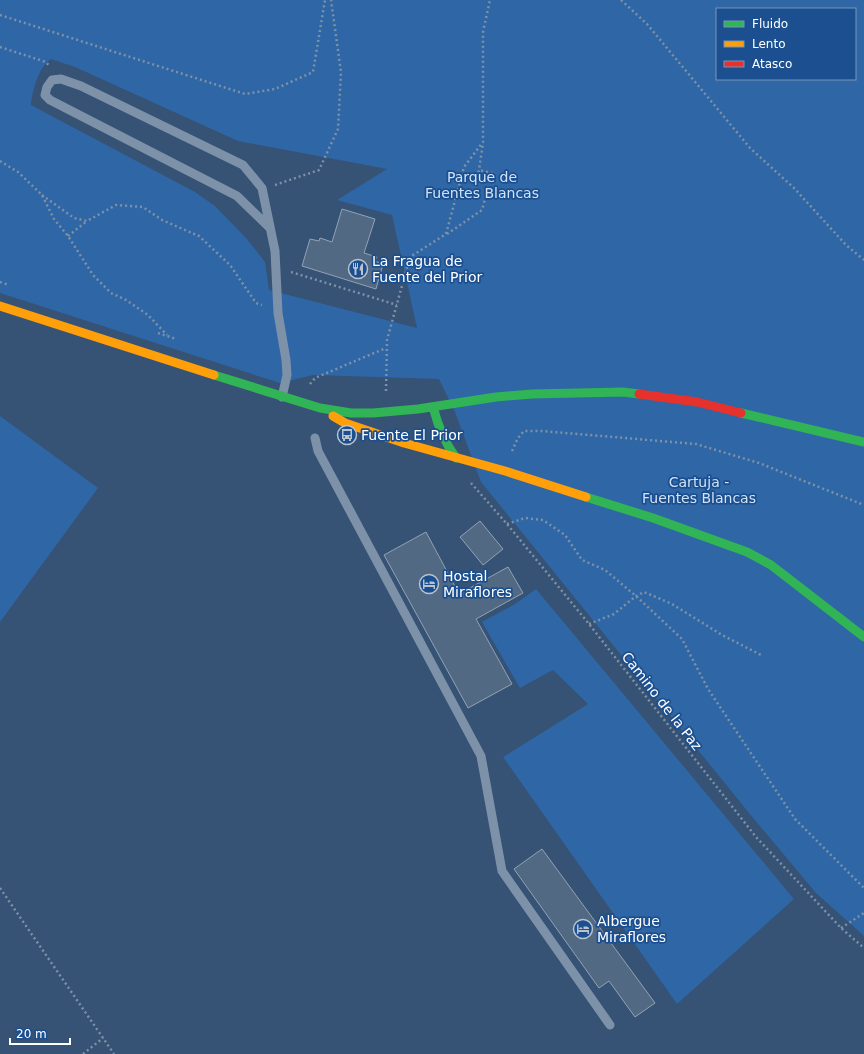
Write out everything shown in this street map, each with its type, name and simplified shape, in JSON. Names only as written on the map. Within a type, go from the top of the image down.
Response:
[{"type":"main road","points":[[0,306],[282,397],[320,408],[351,413],[373,413],[418,409],[496,397],[532,394],[623,392],[697,402],[864,442]]},
{"type":"main road","points":[[433,407],[441,435],[447,447],[456,458]]},
{"type":"main road","points":[[320,408],[345,423],[421,448],[505,471],[653,518],[747,552],[771,565],[864,637]]},
{"type":"main road","points":[[412,419],[418,409]]},
{"type":"main road","points":[[412,435],[421,448]]},
{"type":"lane","points":[[270,228],[237,196],[50,100],[45,94],[47,87],[52,80],[61,79],[81,86],[243,165],[262,188],[275,251],[278,313],[286,360],[287,375],[282,397]]},
{"type":"lane","points":[[315,438],[318,451],[481,756],[502,871],[610,1025]]},
{"type":"path","points":[[0,15],[245,94],[275,89],[313,72],[325,0]]},
{"type":"path","points":[[262,188],[282,183],[319,170],[338,129],[342,72],[331,0]]},
{"type":"path","points":[[475,187],[483,142],[483,32],[490,0]]},
{"type":"path","points":[[621,0],[647,24],[750,148],[794,188],[846,245],[864,260]]},
{"type":"path","points":[[0,47],[46,62],[61,79]]},
{"type":"path","points":[[446,234],[464,167],[483,142]]},
{"type":"path","points":[[0,161],[18,172],[42,195],[74,218],[87,221]]},
{"type":"path","points":[[380,394],[386,393],[387,340],[410,257],[482,210],[492,173],[479,170]]},
{"type":"path","points":[[42,195],[54,219],[68,236],[93,275],[111,293],[126,300],[148,315],[167,336]]},
{"type":"path","points":[[68,236],[87,221],[116,204],[143,208],[162,220],[199,236],[230,265],[256,302],[278,313]]},
{"type":"path","points":[[276,267],[397,305]]},
{"type":"path","points":[[0,282],[14,287]]},
{"type":"path","points":[[152,331],[181,340]]},
{"type":"path","points":[[309,385],[315,378],[386,348]]},
{"type":"path","points":[[287,375],[301,380],[313,388]]},
{"type":"path","points":[[505,471],[518,438],[524,430],[696,444],[759,463],[864,504]]},
{"type":"path","name":"Camino de la Paz","points":[[456,458],[462,473],[484,500],[507,524],[589,624],[756,837],[841,928],[864,948]]},
{"type":"path","points":[[507,524],[525,518],[543,520],[565,535],[582,560],[605,570],[636,596],[682,639],[708,688],[795,819],[864,888]]},
{"type":"path","points":[[589,624],[614,614],[636,596],[644,592],[672,604],[722,635],[763,656]]},
{"type":"path","points":[[0,888],[114,1054]]},
{"type":"path","points":[[841,928],[864,913]]},
{"type":"path","points":[[83,1054],[103,1038]]},
{"type":"green space","points":[[0,0],[864,0],[864,936],[816,893],[749,813],[481,482],[455,412],[439,379],[313,375],[280,383],[0,293]],"holes":[[[51,59],[75,67],[238,141],[387,169],[337,200],[392,215],[417,328],[269,290],[265,262],[247,239],[215,206],[195,192],[31,105],[35,86],[40,73],[47,62]]]},
{"type":"green space","points":[[0,416],[98,488],[0,622]]},
{"type":"green space","points":[[536,589],[794,899],[677,1004],[503,757],[588,704],[553,670],[520,688],[482,622],[515,604]]},
{"type":"building","points":[[342,209],[375,219],[364,253],[377,257],[375,261],[383,264],[376,289],[302,266],[310,239],[319,241],[320,238],[332,242]]},
{"type":"building","points":[[480,521],[503,549],[483,565],[460,537]]},
{"type":"building","points":[[426,532],[459,594],[508,567],[523,593],[476,619],[512,684],[468,708],[384,555]]},
{"type":"building","points":[[542,849],[655,1003],[635,1017],[609,981],[599,988],[514,869]]},
{"type":"traffic: fast","points":[[214,375],[320,408],[351,413],[373,413],[418,409],[496,397],[532,394],[623,392],[639,394]]},
{"type":"traffic: fast","points":[[433,407],[442,434],[456,458]]},
{"type":"traffic: fast","points":[[741,413],[864,442]]},
{"type":"traffic: fast","points":[[586,497],[653,518],[747,552],[771,565],[864,637]]},
{"type":"traffic: slow","points":[[0,306],[214,375]]},
{"type":"traffic: slow","points":[[333,416],[345,423],[404,443],[505,471],[586,497]]},
{"type":"traffic: jam","points":[[639,394],[697,402],[741,413]]},
{"type":"place","name":"La Fragua de Fuente del Prior","points":[[358,269]]},
{"type":"place","name":"Fuente El Prior","points":[[347,435]]},
{"type":"place","name":"Hostal Miraflores","points":[[429,584]]},
{"type":"place","name":"Albergue Miraflores","points":[[583,929]]},
{"type":"park label","name":"Parque de Fuentes Blancas","points":[[482,186]]},
{"type":"park label","name":"Cartuja - Fuentes Blancas","points":[[699,490]]}]
